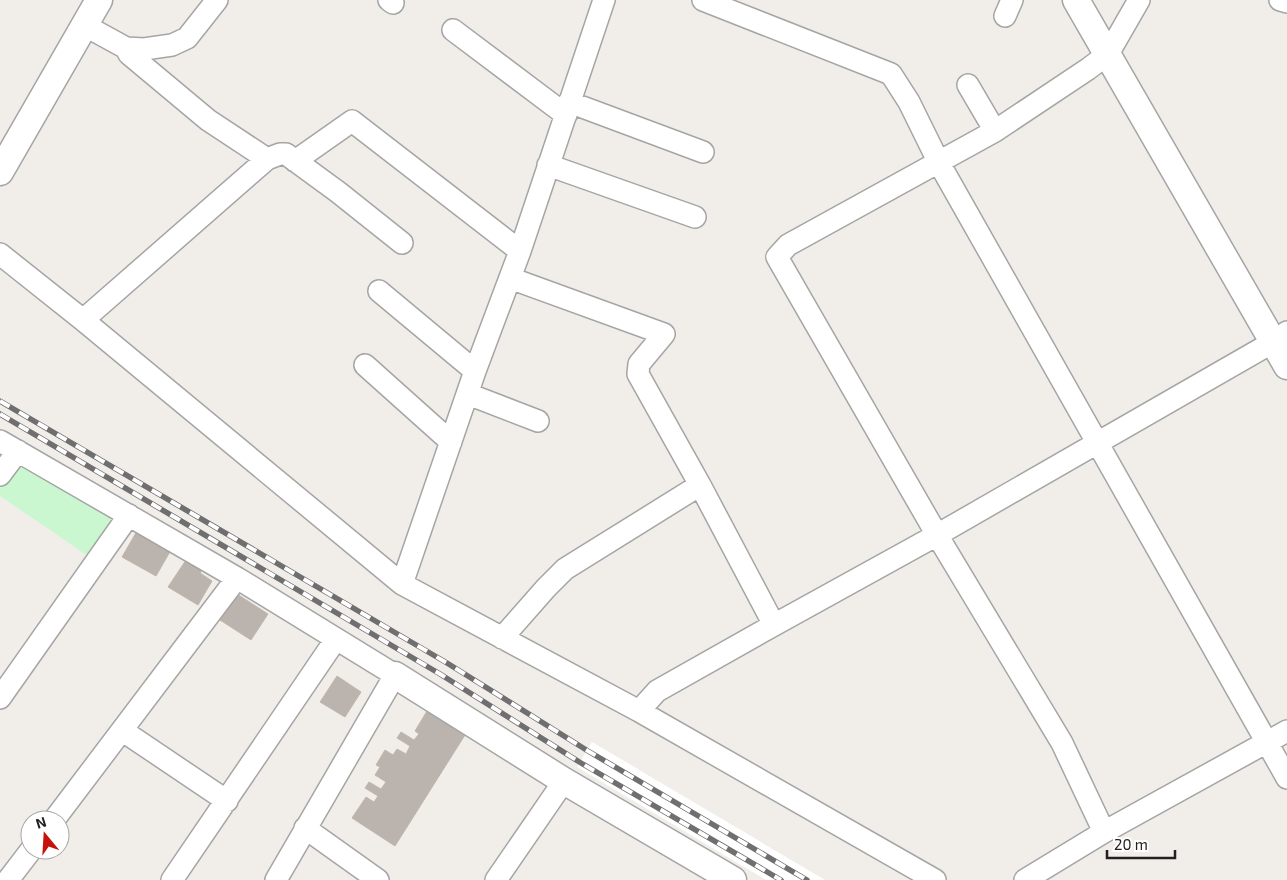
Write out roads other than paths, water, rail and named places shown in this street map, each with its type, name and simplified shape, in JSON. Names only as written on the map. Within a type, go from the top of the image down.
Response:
[{"type":"street","points":[[0,172],[99,0]]},
{"type":"street","points":[[84,25],[126,48],[144,49],[172,45],[186,38],[217,0]]},
{"type":"street","points":[[402,584],[475,371],[520,251],[604,0]]},
{"type":"street","points":[[703,0],[891,74],[909,102],[939,163],[1287,778]]},
{"type":"street","points":[[1076,0],[1280,337],[1287,366]]},
{"type":"street","points":[[1104,832],[1062,743],[937,535],[777,257],[788,245],[995,131],[1108,54],[1139,0]]},
{"type":"street","points":[[1280,0],[1287,2]]},
{"type":"street","points":[[453,30],[567,109],[703,152]]},
{"type":"street","points":[[126,48],[129,54],[208,120],[267,159]]},
{"type":"street","points":[[968,85],[995,131]]},
{"type":"street","points":[[295,160],[352,121],[520,251]]},
{"type":"street","points":[[83,320],[267,159],[280,154],[286,154],[295,160],[402,243]]},
{"type":"street","points":[[548,165],[694,218]]},
{"type":"street","points":[[0,254],[83,320],[402,584],[639,711],[935,880]]},
{"type":"street","points":[[510,278],[664,334],[640,364],[638,374],[700,485],[774,625]]},
{"type":"street","points":[[379,291],[475,371]]},
{"type":"street","points":[[639,711],[657,691],[937,535],[1280,337]]},
{"type":"street","points":[[365,365],[451,442]]},
{"type":"street","points":[[468,394],[538,421]]},
{"type":"street","points":[[0,475],[9,446],[237,578],[564,781],[733,880]]},
{"type":"street","points":[[502,638],[565,569],[700,485]]},
{"type":"street","points":[[0,698],[129,515]]},
{"type":"street","points":[[62,810],[237,578]]},
{"type":"street","points":[[172,880],[336,639]]},
{"type":"street","points":[[276,880],[395,675]]},
{"type":"street","points":[[123,731],[227,801]]},
{"type":"street","points":[[1025,880],[1104,832],[1287,731]]},
{"type":"street","points":[[496,880],[564,781]]},
{"type":"street","points":[[305,828],[378,880]]},
{"type":"street","points":[[0,876],[7,880],[23,860]]},
{"type":"railway","points":[[0,401],[447,663],[588,751],[807,880]]},
{"type":"railway","points":[[0,414],[440,674],[581,763],[781,880]]}]
